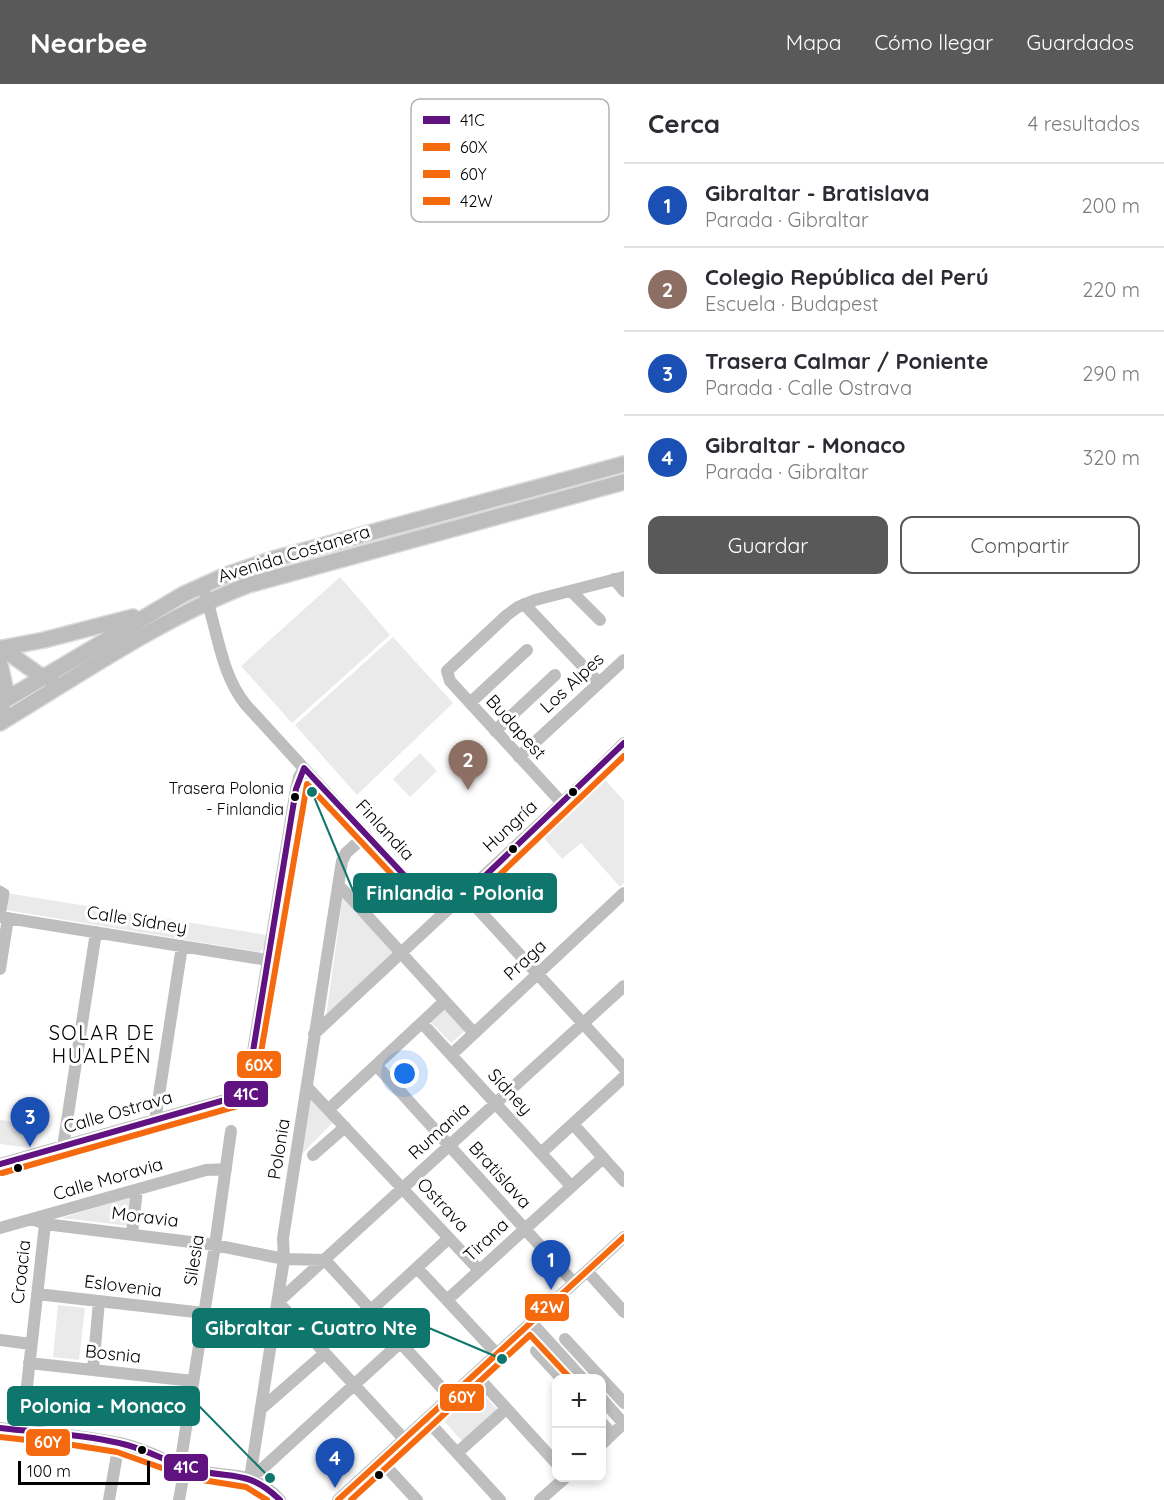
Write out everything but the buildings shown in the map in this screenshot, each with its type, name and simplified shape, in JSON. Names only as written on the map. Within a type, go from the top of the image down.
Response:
[{"type":"main road","name":"Avenida Costanera","points":[[1,705],[37,673],[202,585],[273,559],[624,464]]},
{"type":"main road","name":"Avenida Costanera","points":[[0,723],[162,625],[208,601],[248,585],[624,482]]},
{"type":"main road","points":[[1,648],[44,640],[151,612]]},
{"type":"main road","points":[[37,673],[30,662],[33,651],[44,640]]},
{"type":"main road","points":[[1,648],[37,673],[56,681],[72,680]]},
{"type":"main road","points":[[0,664],[4,680],[1,705]]},
{"type":"street","points":[[599,683],[524,604],[619,578],[624,591]]},
{"type":"street","name":"Finlandia","points":[[202,585],[228,675],[237,692],[304,768],[418,890],[427,893],[453,889],[465,895]]},
{"type":"street","points":[[572,591],[600,620]]},
{"type":"street","name":"Budapest","points":[[524,604],[507,615],[450,667],[447,674],[450,681],[562,803]]},
{"type":"street","points":[[470,703],[527,650]]},
{"type":"street","name":"Los Alpes","points":[[519,757],[624,660]]},
{"type":"street","points":[[495,730],[555,675]]},
{"type":"street","name":"Hungría","points":[[315,1034],[624,743]]},
{"type":"street","points":[[268,960],[296,789],[304,768]]},
{"type":"street","name":"Polonia","points":[[250,1478],[284,1259],[283,1238],[338,885],[343,858],[366,835]]},
{"type":"street","points":[[338,885],[474,1033]]},
{"type":"street","name":"Praga","points":[[451,1055],[624,893]]},
{"type":"street","points":[[465,895],[624,1068]]},
{"type":"street","points":[[0,969],[4,917]]},
{"type":"street","name":"Calle Sídney","points":[[4,917],[268,960]]},
{"type":"street","points":[[63,1147],[96,932]]},
{"type":"street","points":[[155,1121],[182,946]]},
{"type":"street","name":"Calle Ostrava","points":[[0,1164],[246,1094],[268,960]]},
{"type":"street","name":"Rumania","points":[[278,1302],[624,986]]},
{"type":"street","points":[[329,1109],[445,1001]]},
{"type":"street","name":"Sídney","points":[[422,1023],[572,1186]]},
{"type":"street","name":"Bratislava","points":[[376,1065],[574,1282]]},
{"type":"street","points":[[541,1153],[624,1077]]},
{"type":"street","name":"Ostrava","points":[[307,1087],[480,1270]]},
{"type":"street","points":[[573,1124],[624,1181]]},
{"type":"street","points":[[313,1155],[345,1127]]},
{"type":"street","name":"Silesia","points":[[178,1500],[183,1478],[182,1453],[231,1131]]},
{"type":"street","name":"Tirana","points":[[447,1300],[603,1158]]},
{"type":"street","name":"Calle Moravia","points":[[0,1228],[212,1169],[226,1169]]},
{"type":"street","points":[[132,1233],[137,1190]]},
{"type":"street","name":"Moravia","points":[[32,1219],[45,1224],[215,1245],[284,1259],[325,1260]]},
{"type":"street","name":"Croacia","points":[[22,1431],[45,1224]]},
{"type":"street","points":[[338,1500],[624,1237]]},
{"type":"street","name":"Tirana","points":[[371,1310],[449,1238]]},
{"type":"street","points":[[325,1260],[450,1397]]},
{"type":"street","points":[[417,1268],[497,1354]]},
{"type":"street","points":[[587,1271],[624,1312]]},
{"type":"street","name":"Eslovenia","points":[[37,1294],[204,1313]]},
{"type":"street","points":[[93,1370],[99,1301]]},
{"type":"street","points":[[278,1302],[404,1439]]},
{"type":"street","points":[[531,1322],[578,1374]]},
{"type":"street","points":[[565,1339],[594,1374]]},
{"type":"street","points":[[0,1340],[32,1344]]},
{"type":"street","points":[[250,1478],[400,1342]]},
{"type":"street","points":[[536,1351],[557,1374]]},
{"type":"street","points":[[261,1409],[325,1353]]},
{"type":"street","name":"Bosnia","points":[[29,1363],[193,1381]]},
{"type":"street","points":[[475,1374],[552,1459]]},
{"type":"street","points":[[606,1386],[624,1403]]},
{"type":"street","points":[[606,1403],[624,1423],[606,1440]]},
{"type":"street","points":[[457,1454],[506,1409]]},
{"type":"street","points":[[426,1419],[500,1500]]},
{"type":"street","points":[[606,1427],[612,1434]]},
{"type":"street","points":[[0,1428],[119,1443],[196,1470],[250,1478],[267,1487],[280,1500]]},
{"type":"street","points":[[110,1500],[119,1443]]},
{"type":"street","points":[[381,1461],[417,1500]]},
{"type":"street","points":[[540,1500],[560,1482]]},
{"type":"shaded area","points":[[340,577],[390,635],[292,723],[241,666]]},
{"type":"shaded area","points":[[393,637],[453,703],[357,795],[295,725]]},
{"type":"shaded area","points":[[420,753],[437,771],[410,797],[393,779]]},
{"type":"shaded area","points":[[600,774],[624,801],[624,883],[620,887],[581,843],[562,859],[537,830]]},
{"type":"shaded area","points":[[0,892],[267,935],[264,949],[259,952],[0,909]]},
{"type":"shaded area","points":[[343,895],[395,953],[326,1017]]},
{"type":"shaded area","points":[[444,1007],[466,1030],[451,1043],[430,1021]]},
{"type":"shaded area","points":[[310,1085],[339,1116],[298,1158]]},
{"type":"shaded area","points":[[0,1120],[35,1124],[31,1148],[0,1144]]},
{"type":"shaded area","points":[[134,1196],[130,1226],[61,1218]]},
{"type":"shaded area","points":[[58,1305],[85,1308],[79,1360],[53,1357]]},
{"type":"shaded area","points":[[478,1389],[498,1410],[463,1442],[444,1421]]},
{"type":"waterway","points":[[0,890],[5,893],[2,910]]},
{"type":"transit line","name":"41C","points":[[0,1164],[246,1094],[296,789],[304,768],[418,890],[454,892],[465,895],[624,743]]},
{"type":"transit line","name":"60X","points":[[2,1173],[248,1103],[253,1099],[307,784],[413,897],[429,901],[452,900],[466,904],[471,902],[624,756]]},
{"type":"transit line","name":"42W","points":[[338,1500],[624,1237]]},
{"type":"transit line","name":"60Y","points":[[351,1500],[530,1335],[566,1374]]},
{"type":"transit line","name":"41C","points":[[0,1428],[80,1436],[127,1445],[192,1469],[248,1479],[258,1483],[280,1500]]},
{"type":"transit line","name":"60Y","points":[[0,1437],[117,1452],[190,1478],[246,1487],[267,1500]]},
{"type":"place","name":"Colegio República del Perú","points":[[468,790]]},
{"type":"place","name":"Finlandia - Polonia","points":[[312,792]]},
{"type":"place","name":"Trasera Polonia - Finlandia","points":[[295,797]]},
{"type":"place","name":"Trasera Calmar / Poniente","points":[[30,1147]]},
{"type":"place","name":"Gibraltar - Bratislava","points":[[551,1290]]},
{"type":"place","name":"Gibraltar - Cuatro Nte","points":[[502,1359]]},
{"type":"place","name":"Polonia - Monaco","points":[[270,1478]]},
{"type":"place","name":"Gibraltar - Monaco","points":[[335,1488]]},
{"type":"district","name":"SOLAR DE HUALPÉN","points":[[102,1044]]}]
